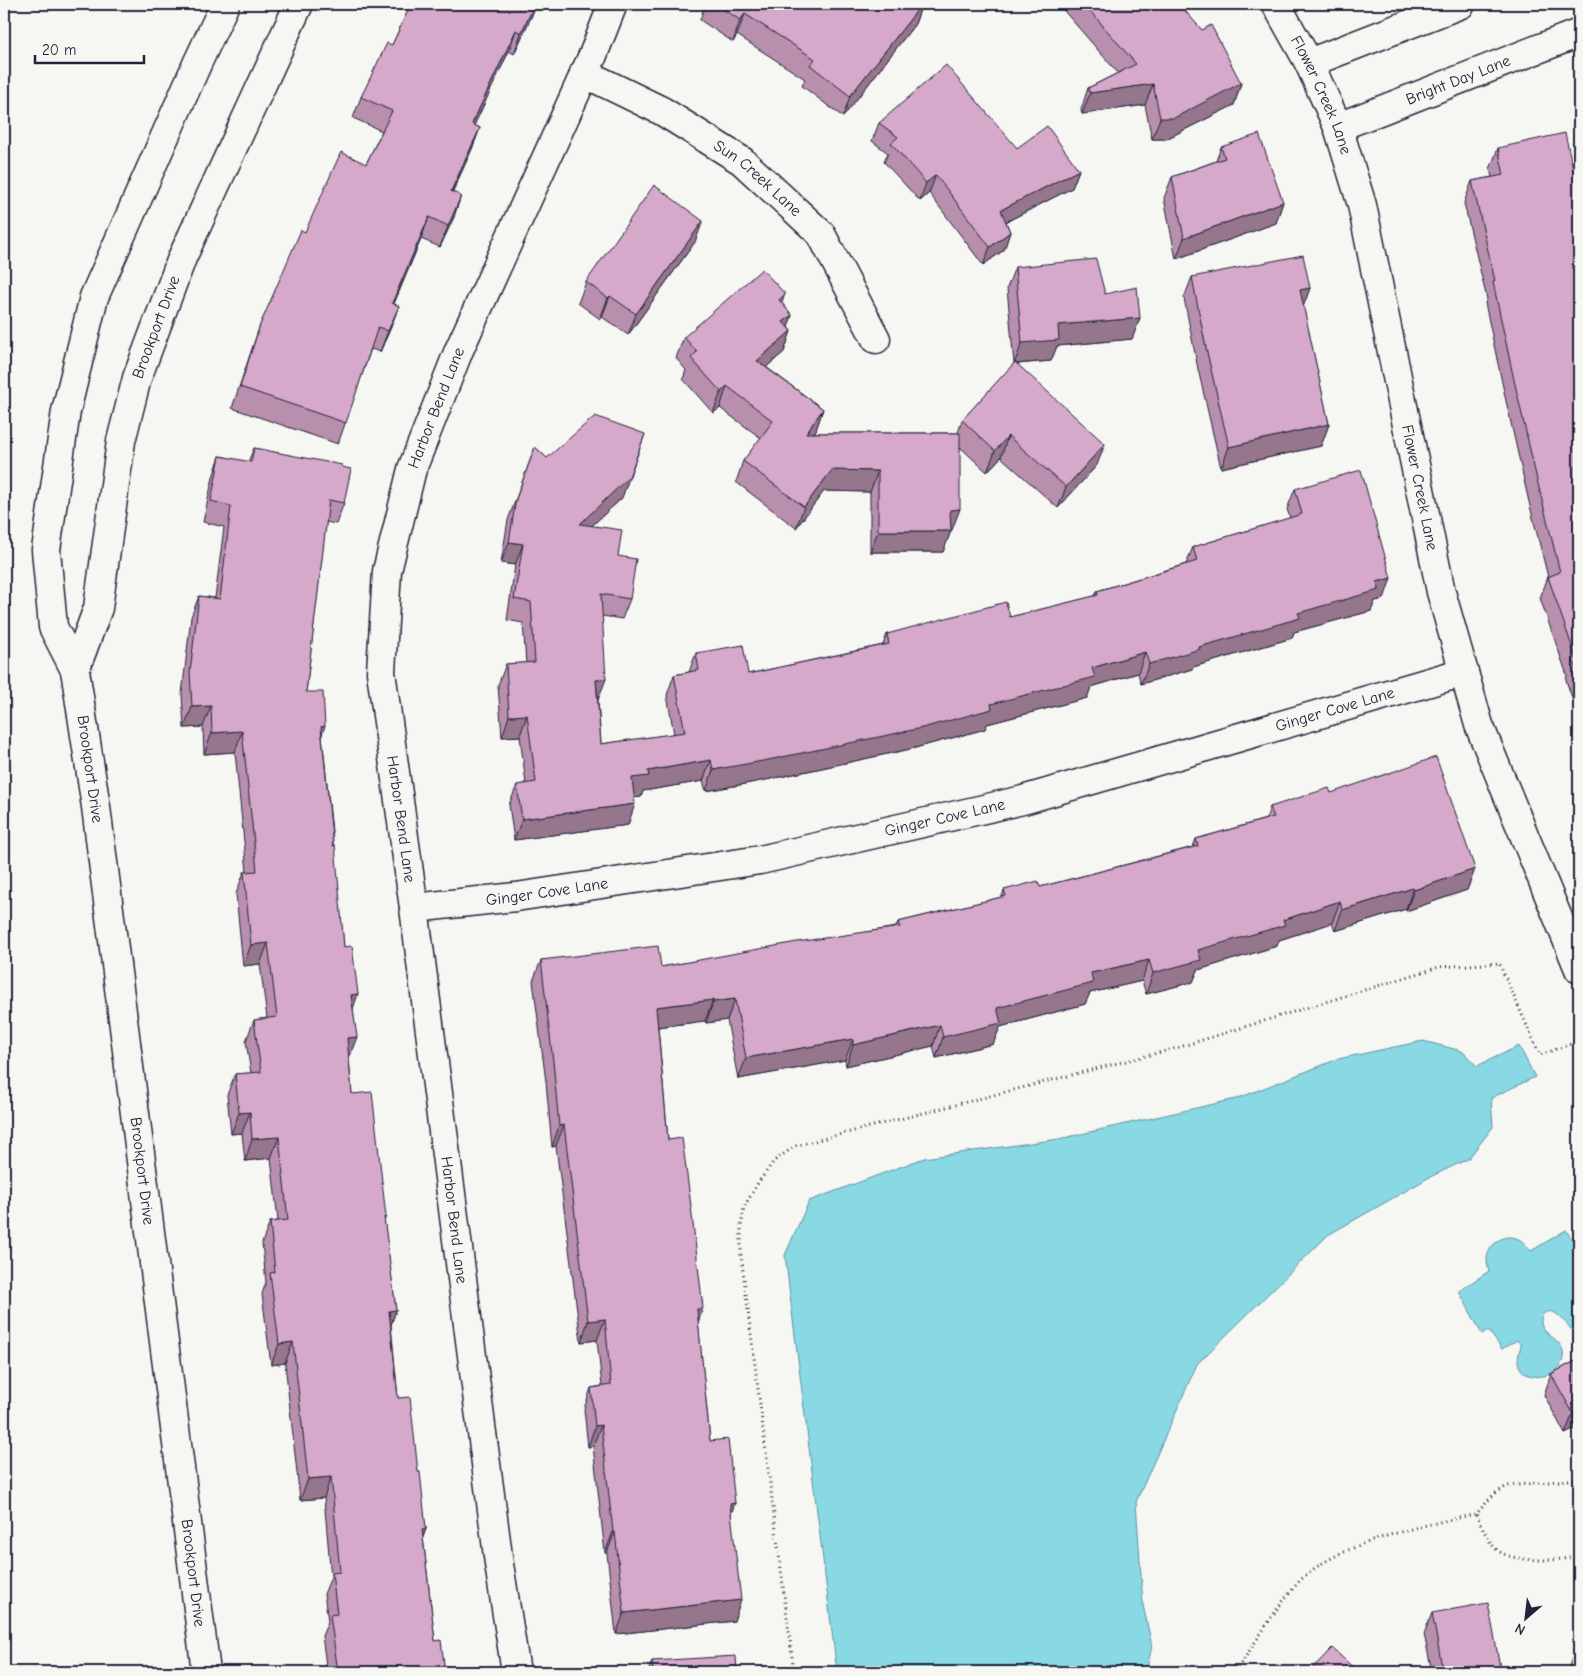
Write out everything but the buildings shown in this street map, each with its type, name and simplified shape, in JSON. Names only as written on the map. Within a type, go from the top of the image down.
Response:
[{"type":"street","name":"Brookport Drive","points":[[206,1672],[96,806],[75,670],[53,627],[46,550],[66,411],[94,298],[196,64],[225,4]]},
{"type":"street","name":"Brookport Drive","points":[[75,670],[98,608],[121,441],[137,378],[182,258],[299,4]]},
{"type":"street","name":"Harbor Bend Lane","points":[[516,1672],[499,1564],[414,908],[381,672],[387,571],[412,469],[459,350],[584,73],[612,4]]},
{"type":"street","name":"Flower Creek Lane","points":[[1276,4],[1309,63],[1338,127],[1362,205],[1441,592],[1479,724],[1579,968]]},
{"type":"street","points":[[1309,63],[1461,4]]},
{"type":"street","name":"Bright Day Lane","points":[[1338,127],[1579,33]]},
{"type":"street","name":"Sun Creek Lane","points":[[584,73],[662,111],[742,161],[821,234],[876,339]]},
{"type":"street","name":"Ginger Cove Lane","points":[[414,908],[516,897],[760,860],[1023,800],[1464,672]]},
{"type":"path","points":[[794,1672],[741,1255],[741,1227],[744,1207],[758,1182],[774,1161],[795,1146],[1173,1049],[1439,967],[1498,963],[1540,1055],[1579,1041]]},
{"type":"path","points":[[1235,1672],[1297,1583],[1329,1559],[1421,1526],[1476,1514],[1494,1494],[1507,1486],[1579,1479]]},
{"type":"path","points":[[1476,1514],[1492,1545],[1502,1554],[1551,1561],[1573,1558],[1579,1555]]},
{"type":"water","points":[[1423,1041],[1462,1051],[1477,1066],[1519,1046],[1535,1077],[1491,1098],[1493,1127],[1468,1159],[1430,1177],[1328,1235],[1197,1364],[1136,1502],[1143,1605],[1152,1646],[1146,1672],[837,1672],[785,1255],[809,1201],[924,1158],[1059,1139],[1236,1099],[1338,1059]]},
{"type":"water","points":[[1566,1230],[1577,1246],[1580,1256],[1578,1283],[1579,1336],[1558,1315],[1553,1312],[1543,1314],[1541,1318],[1542,1327],[1562,1348],[1562,1362],[1553,1373],[1531,1376],[1520,1368],[1518,1361],[1521,1345],[1517,1340],[1502,1349],[1488,1330],[1482,1334],[1459,1291],[1489,1271],[1488,1254],[1493,1245],[1501,1239],[1511,1237],[1518,1239],[1525,1243],[1531,1251]]}]
